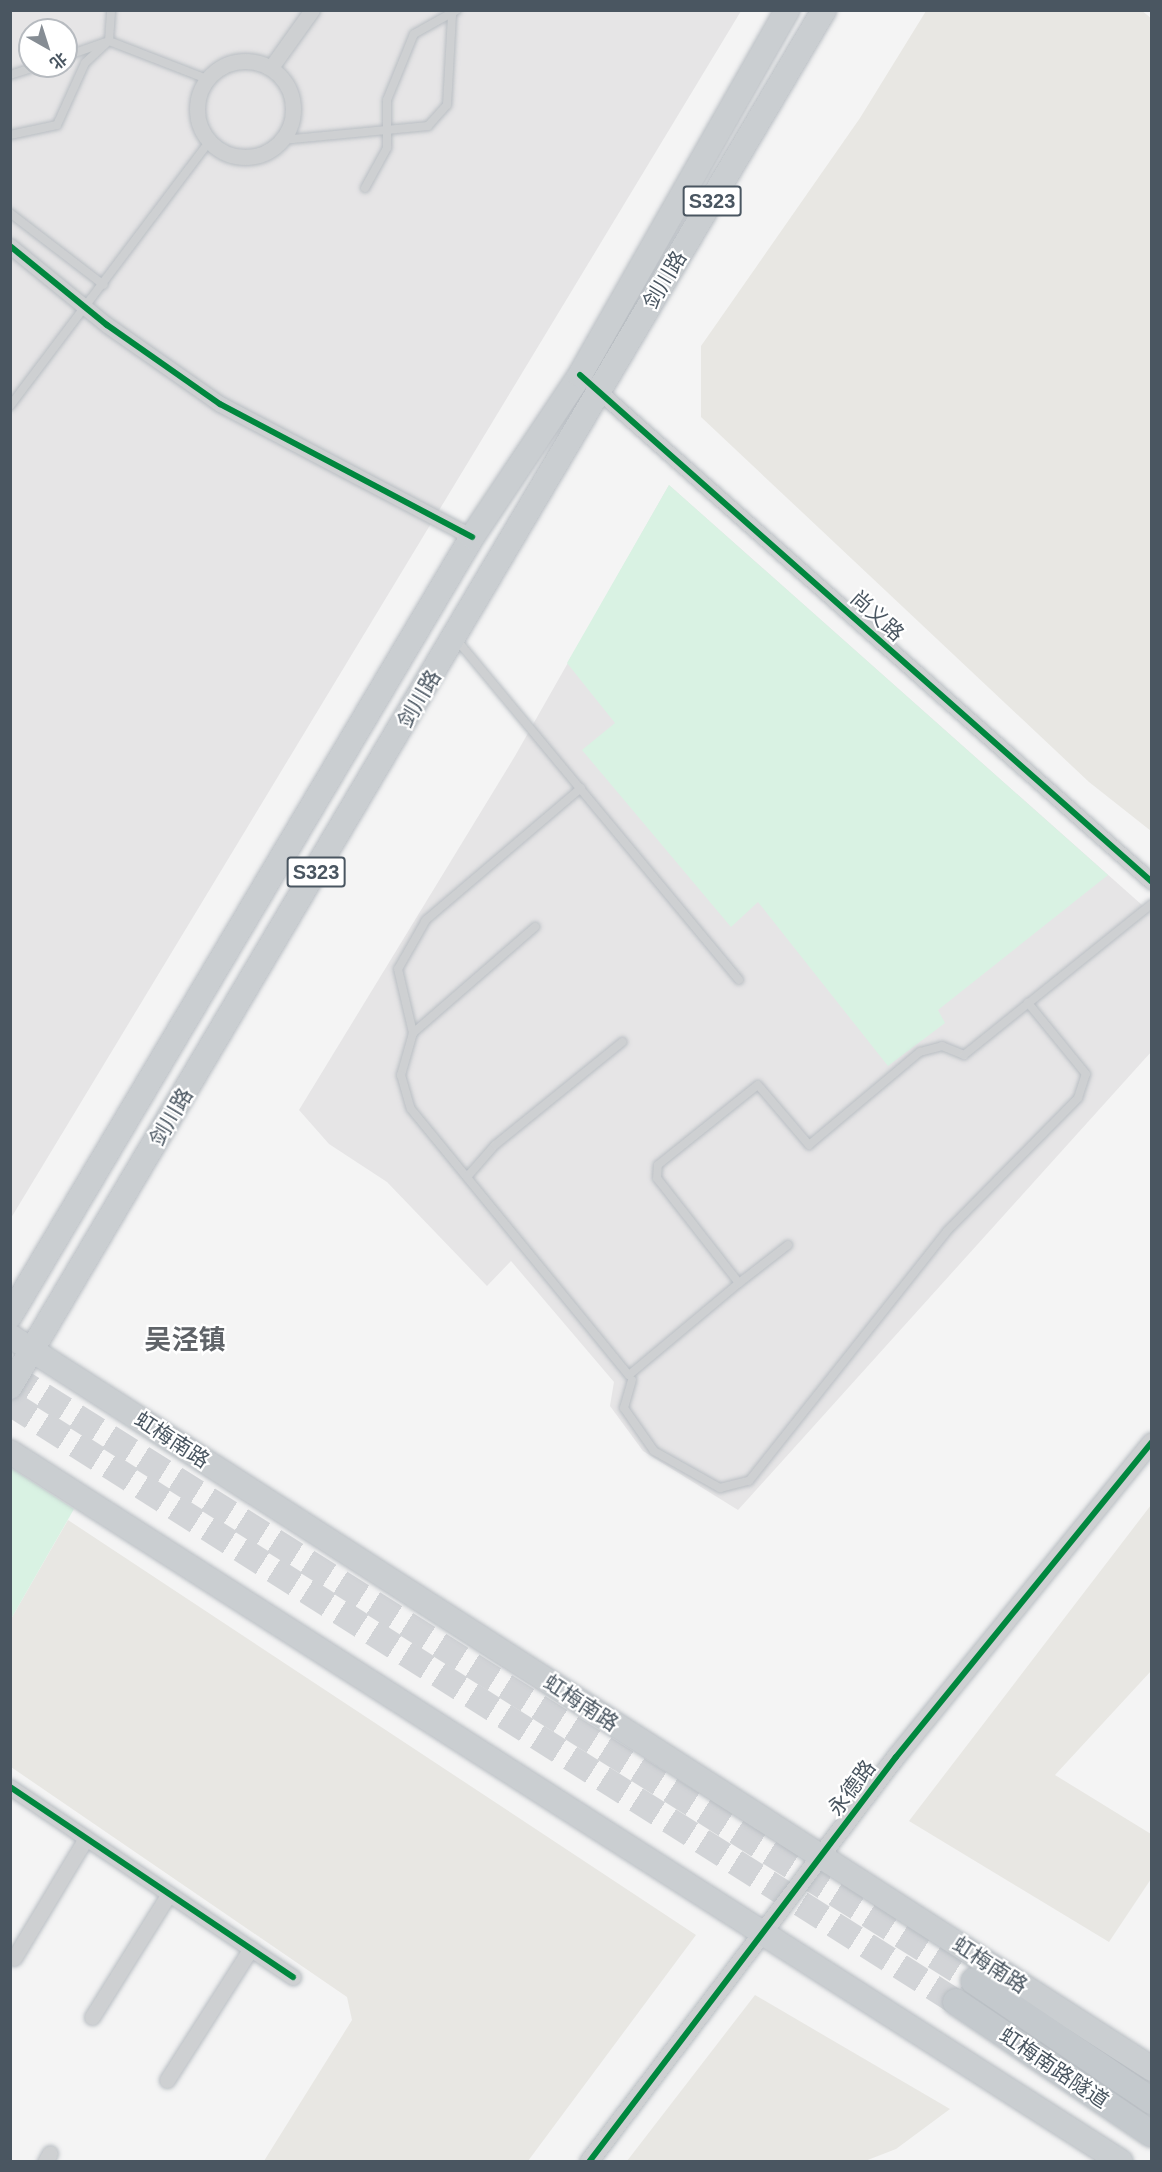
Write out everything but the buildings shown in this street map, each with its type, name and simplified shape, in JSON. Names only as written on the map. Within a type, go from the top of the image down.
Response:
[{"type":"highway","name":"虹梅南路隧道","points":[[974,1981],[1152,2100]]},
{"type":"highway","name":"虹梅南路隧道","points":[[956,2002],[1152,2134]]},
{"type":"main road","name":"剑川路","points":[[10,1316],[472,537],[580,375],[788,10]]},
{"type":"main road","name":"剑川路","points":[[19,1367],[454,638],[824,10]]},
{"type":"main road","name":"虹梅南路","points":[[10,1336],[19,1367],[820,1857],[1152,2069]]},
{"type":"main road","points":[[10,1452],[1121,2162]]},
{"type":"street","points":[[272,66],[312,10]]},
{"type":"street","points":[[249,62],[272,66],[292,97],[291,122],[282,140],[263,152],[242,155],[224,153],[200,132],[196,102],[207,79],[223,68],[249,62]]},
{"type":"street","points":[[10,246],[87,309],[220,404],[472,537]]},
{"type":"street","name":"尚义路","points":[[580,375],[1152,882]]},
{"type":"street","name":"永德路","points":[[589,2162],[765,1935],[820,1857],[1152,1442]]},
{"type":"street","points":[[10,1787],[293,1977]]},
{"type":"street","points":[[14,1958],[86,1838]]},
{"type":"street","points":[[92,2018],[169,1894]]},
{"type":"street","points":[[167,2080],[251,1948]]},
{"type":"lane","points":[[10,135],[57,125],[85,63],[109,41],[111,10]]},
{"type":"lane","points":[[365,188],[387,148],[382,134],[387,100],[414,34],[455,13]]},
{"type":"lane","points":[[282,140],[382,134],[428,126],[447,105],[455,13]]},
{"type":"lane","points":[[78,52],[109,41],[207,79]]},
{"type":"lane","points":[[10,406],[87,309],[209,142]]},
{"type":"lane","points":[[10,213],[104,285]]},
{"type":"lane","points":[[454,638],[739,980]]},
{"type":"lane","points":[[580,788],[426,920],[398,969],[413,1033],[401,1075],[411,1108],[630,1375],[788,1245]]},
{"type":"lane","points":[[739,1283],[657,1178],[658,1165],[758,1085],[809,1145],[920,1052],[942,1046],[964,1055],[1152,904]]},
{"type":"lane","points":[[413,1033],[535,927]]},
{"type":"lane","points":[[632,1380],[624,1408],[654,1451],[720,1488],[749,1481],[947,1231],[1078,1098],[1086,1074],[1028,1003]]},
{"type":"lane","points":[[467,1177],[495,1145],[622,1042]]},
{"type":"shaded area","points":[[1141,10],[1152,19],[1151,831],[1089,782],[701,417],[701,346],[860,118],[926,11]]},
{"type":"shaded area","points":[[11,11],[741,11],[11,1218]]},
{"type":"shaded area","points":[[669,485],[1151,913],[1151,1052],[738,1510],[643,1451],[610,1406],[614,1382],[511,1261],[487,1286],[387,1182],[329,1144],[299,1110],[515,756]]},
{"type":"shaded area","points":[[1151,1505],[1151,1671],[1055,1775],[1151,1834],[1151,1879],[1109,1942],[909,1821]]},
{"type":"shaded area","points":[[68,1520],[696,1935],[528,2161],[264,2161],[352,2020],[347,1997],[11,1767],[11,1619]]},
{"type":"shaded area","points":[[755,1995],[950,2109],[896,2149],[865,2161],[627,2161]]},
{"type":"green space","points":[[669,485],[1108,875],[938,1010],[945,1023],[888,1066],[758,902],[731,927],[582,750],[615,723],[567,663]]},
{"type":"green space","points":[[11,1468],[74,1509],[11,1619]]},
{"type":"tunnel","points":[[10,1375],[974,1981]]},
{"type":"tunnel","points":[[10,1403],[956,2002]]},
{"type":"cycle path","points":[[10,246],[107,325],[220,404],[472,537]]},
{"type":"cycle path","points":[[580,375],[1152,882]]},
{"type":"cycle path","points":[[589,2162],[896,1757],[1152,1442]]},
{"type":"cycle path","points":[[10,1787],[293,1977]]},
{"type":"district","name":"吴泾镇","points":[[185,1341]]}]
